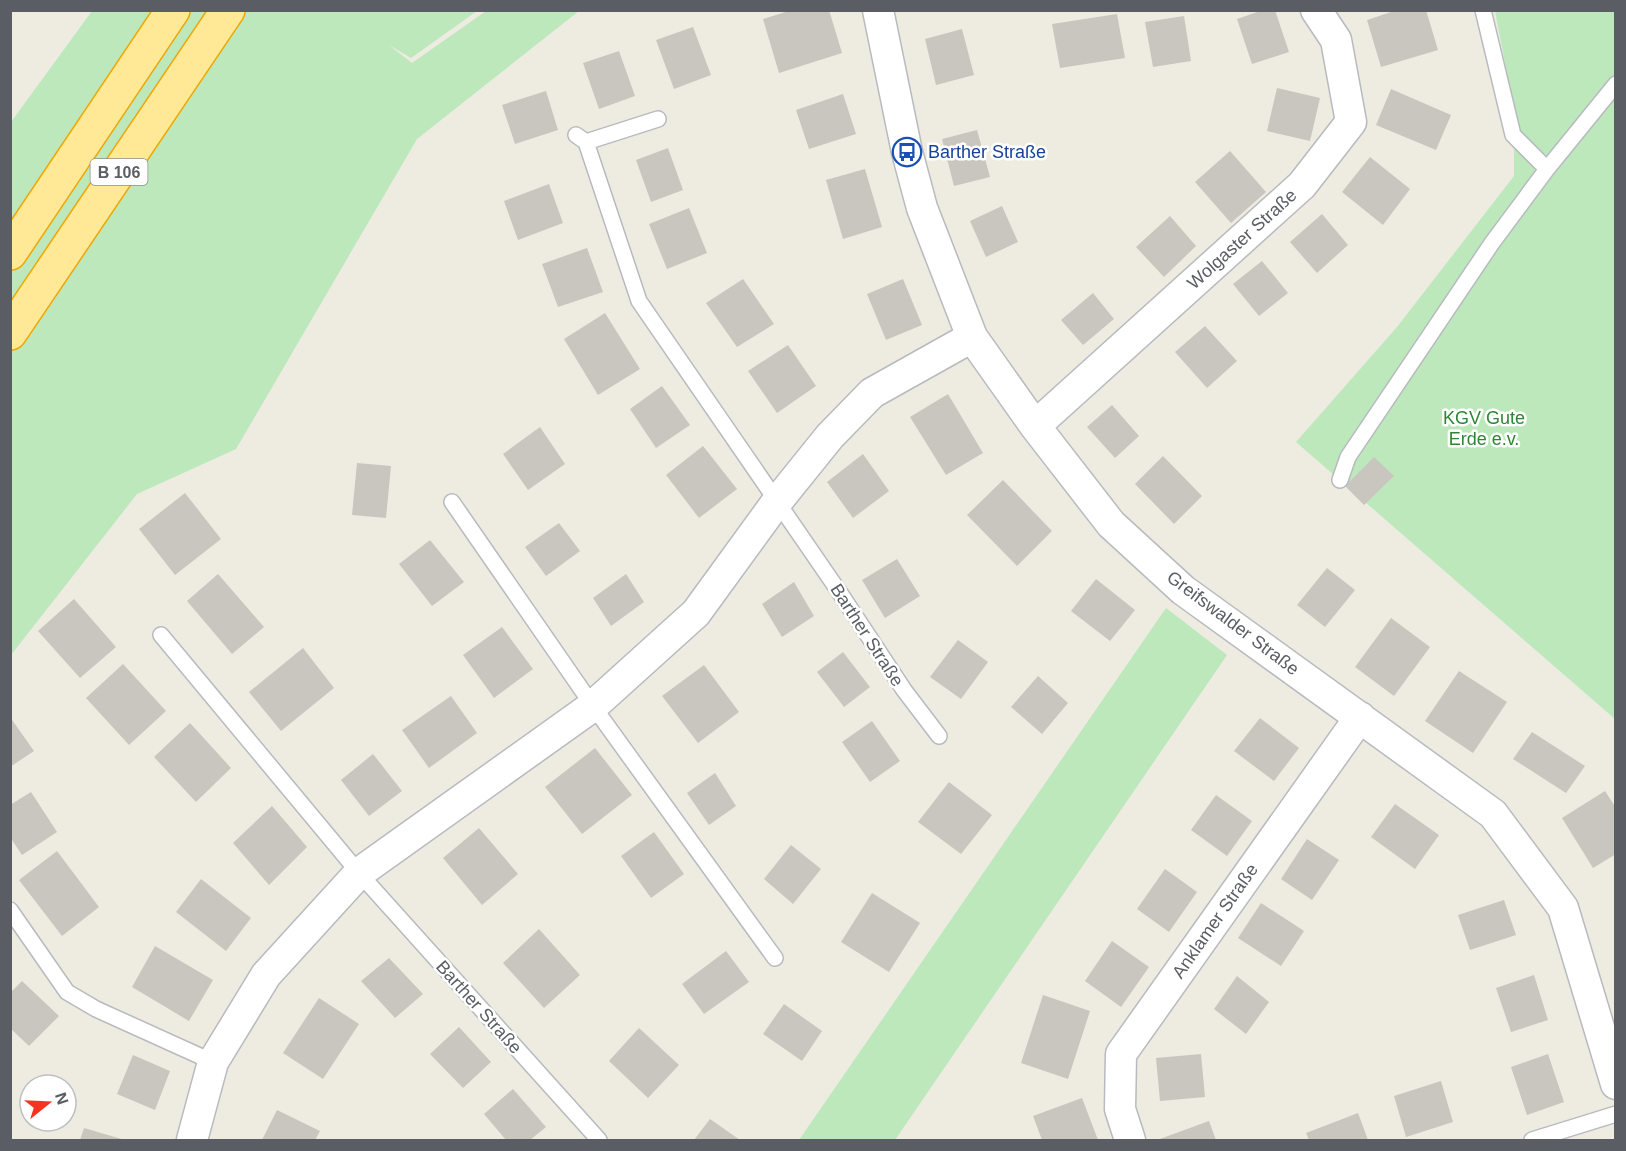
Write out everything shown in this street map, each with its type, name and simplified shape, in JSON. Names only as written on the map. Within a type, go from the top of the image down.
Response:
[{"type":"highway","name":"B 106","points":[[10,253],[173,10]]},
{"type":"highway","name":"B 106","points":[[10,333],[228,10]]},
{"type":"street","name":"Greifswalder Straße","points":[[878,10],[907,152],[922,208],[972,337],[1035,426],[1111,524],[1183,590],[1493,814],[1563,908],[1616,1084]]},
{"type":"street","name":"Wolgaster Straße","points":[[1035,426],[1302,185],[1351,122],[1336,40],[1316,10]]},
{"type":"street","points":[[192,1140],[213,1062],[266,975],[359,873],[593,706],[696,613],[776,503],[830,436],[872,393],[972,337]]},
{"type":"street","name":"Anklamer Straße","points":[[1130,1140],[1120,1109],[1121,1054],[1360,717]]},
{"type":"lane","points":[[1483,10],[1513,135],[1547,169]]},
{"type":"lane","points":[[1340,480],[1348,457],[1492,243],[1547,169],[1616,84]]},
{"type":"lane","name":"Barther Straße","points":[[658,118],[581,139],[639,301],[904,690],[939,736]]},
{"type":"lane","points":[[452,502],[593,706],[775,958]]},
{"type":"lane","name":"Barther Straße","points":[[161,635],[359,873],[599,1140]]},
{"type":"lane","points":[[10,910],[67,993],[96,1009],[213,1062]]},
{"type":"lane","points":[[1532,1140],[1616,1114]]},
{"type":"green space","points":[[92,11],[477,11],[411,58],[389,45],[412,63],[486,11],[579,11],[417,139],[236,449],[137,494],[11,655],[11,122]]},
{"type":"green space","name":"KGV Gute Erde e.v.","points":[[1495,11],[1615,11],[1615,719],[1296,442],[1397,327],[1514,176],[1514,110]]},
{"type":"green space","points":[[1166,608],[1227,655],[895,1140],[799,1140]]},
{"type":"building","points":[[792,10],[829,10],[842,53],[779,73],[763,19]]},
{"type":"building","points":[[1263,10],[1275,10],[1289,52],[1252,64],[1237,19]]},
{"type":"building","points":[[1397,10],[1426,10],[1438,50],[1381,67],[1367,20]]},
{"type":"building","points":[[1117,14],[1125,58],[1060,68],[1052,24]]},
{"type":"building","points":[[1184,16],[1191,61],[1153,67],[1145,22]]},
{"type":"building","points":[[693,27],[711,75],[674,89],[656,40]]},
{"type":"building","points":[[962,29],[974,75],[936,85],[925,39]]},
{"type":"building","points":[[619,51],[635,96],[599,109],[583,63]]},
{"type":"building","points":[[1277,88],[1320,98],[1310,141],[1267,131]]},
{"type":"building","points":[[1391,89],[1451,115],[1436,150],[1376,125]]},
{"type":"building","points":[[546,91],[558,130],[515,144],[502,105]]},
{"type":"building","points":[[843,94],[856,134],[809,149],[796,110]]},
{"type":"building","points":[[977,130],[990,177],[954,186],[942,139]]},
{"type":"building","points":[[668,148],[683,190],[651,202],[636,160]]},
{"type":"building","points":[[1230,151],[1266,192],[1231,223],[1195,182]]},
{"type":"building","points":[[1370,157],[1410,189],[1383,225],[1342,192]]},
{"type":"building","points":[[865,169],[882,227],[843,239],[826,180]]},
{"type":"building","points":[[549,184],[563,223],[518,240],[504,201]]},
{"type":"building","points":[[1002,206],[1018,242],[986,257],[970,221]]},
{"type":"building","points":[[689,208],[707,253],[667,269],[649,224]]},
{"type":"building","points":[[1322,214],[1348,245],[1317,273],[1290,242]]},
{"type":"building","points":[[1170,216],[1196,246],[1164,277],[1136,247]]},
{"type":"building","points":[[587,248],[603,292],[558,307],[542,264]]},
{"type":"building","points":[[1262,261],[1288,293],[1259,316],[1233,284]]},
{"type":"building","points":[[743,279],[774,324],[737,347],[706,303]]},
{"type":"building","points":[[903,279],[922,325],[886,340],[867,294]]},
{"type":"building","points":[[1093,293],[1114,319],[1083,345],[1061,320]]},
{"type":"building","points":[[605,313],[640,369],[598,395],[564,339]]},
{"type":"building","points":[[1205,326],[1237,361],[1207,388],[1175,352]]},
{"type":"building","points":[[788,345],[816,386],[777,413],[748,371]]},
{"type":"building","points":[[662,386],[690,425],[656,448],[630,409]]},
{"type":"building","points":[[948,394],[983,453],[946,475],[910,417]]},
{"type":"building","points":[[1112,405],[1139,436],[1115,458],[1087,427]]},
{"type":"building","points":[[540,427],[565,464],[528,490],[503,454]]},
{"type":"building","points":[[703,446],[737,489],[699,518],[666,475]]},
{"type":"building","points":[[863,454],[889,491],[853,518],[827,482]]},
{"type":"building","points":[[1163,456],[1202,496],[1174,524],[1135,484]]},
{"type":"building","points":[[1374,457],[1394,476],[1364,505],[1345,486]]},
{"type":"building","points":[[357,463],[391,466],[386,518],[352,515]]},
{"type":"building","points":[[1003,480],[1052,531],[1017,566],[967,515]]},
{"type":"building","points":[[185,493],[221,539],[175,575],[139,529]]},
{"type":"building","points":[[559,523],[580,551],[546,576],[525,547]]},
{"type":"building","points":[[430,540],[464,582],[432,606],[399,564]]},
{"type":"building","points":[[897,559],[920,596],[885,618],[862,580]]},
{"type":"building","points":[[1327,568],[1355,590],[1325,627],[1297,605]]},
{"type":"building","points":[[218,574],[264,627],[232,654],[187,601]]},
{"type":"building","points":[[626,574],[644,602],[611,626],[593,598]]},
{"type":"building","points":[[1096,579],[1135,610],[1110,641],[1071,611]]},
{"type":"building","points":[[794,582],[814,616],[782,637],[762,604]]},
{"type":"building","points":[[74,599],[116,647],[80,678],[38,631]]},
{"type":"building","points":[[1391,618],[1430,647],[1394,696],[1355,667]]},
{"type":"building","points":[[502,627],[533,669],[494,698],[463,655]]},
{"type":"building","points":[[958,640],[988,662],[961,699],[930,677]]},
{"type":"building","points":[[303,648],[334,688],[281,731],[249,692]]},
{"type":"building","points":[[843,652],[870,687],[844,707],[817,672]]},
{"type":"building","points":[[123,664],[166,711],[129,745],[86,698]]},
{"type":"building","points":[[704,665],[739,712],[698,743],[662,696]]},
{"type":"building","points":[[1459,671],[1507,702],[1473,753],[1425,721]]},
{"type":"building","points":[[1038,676],[1068,703],[1042,734],[1011,707]]},
{"type":"building","points":[[451,696],[477,733],[429,768],[402,730]]},
{"type":"building","points":[[10,717],[34,751],[10,767]]},
{"type":"building","points":[[1260,718],[1299,748],[1274,781],[1234,751]]},
{"type":"building","points":[[872,721],[900,761],[870,782],[842,742]]},
{"type":"building","points":[[190,723],[231,768],[196,802],[154,757]]},
{"type":"building","points":[[1532,732],[1585,766],[1566,793],[1513,759]]},
{"type":"building","points":[[595,748],[632,795],[582,834],[545,787]]},
{"type":"building","points":[[373,754],[402,791],[369,816],[341,780]]},
{"type":"building","points":[[715,773],[736,806],[709,825],[687,793]]},
{"type":"building","points":[[949,782],[992,815],[961,854],[918,822]]},
{"type":"building","points":[[1605,791],[1616,808],[1616,854],[1593,868],[1562,818]]},
{"type":"building","points":[[31,792],[57,832],[22,855],[10,837],[10,805]]},
{"type":"building","points":[[1216,795],[1252,821],[1227,856],[1191,830]]},
{"type":"building","points":[[1395,804],[1439,835],[1415,869],[1371,837]]},
{"type":"building","points":[[272,806],[307,847],[269,885],[233,843]]},
{"type":"building","points":[[479,828],[518,874],[482,905],[443,858]]},
{"type":"building","points":[[654,832],[684,874],[651,898],[621,856]]},
{"type":"building","points":[[1307,839],[1339,860],[1312,900],[1281,879]]},
{"type":"building","points":[[791,845],[821,869],[793,904],[764,879]]},
{"type":"building","points":[[57,851],[99,907],[62,936],[19,880]]},
{"type":"building","points":[[1165,869],[1197,892],[1169,932],[1137,909]]},
{"type":"building","points":[[201,879],[251,918],[226,951],[176,912]]},
{"type":"building","points":[[872,893],[920,923],[889,972],[841,942]]},
{"type":"building","points":[[1504,900],[1516,935],[1470,950],[1458,915]]},
{"type":"building","points":[[1261,903],[1304,931],[1281,966],[1238,938]]},
{"type":"building","points":[[539,929],[580,975],[544,1008],[503,963]]},
{"type":"building","points":[[1112,941],[1149,967],[1121,1007],[1085,981]]},
{"type":"building","points":[[155,946],[213,980],[189,1021],[132,987]]},
{"type":"building","points":[[726,951],[749,982],[704,1014],[682,984]]},
{"type":"building","points":[[389,958],[423,994],[395,1018],[361,981]]},
{"type":"building","points":[[1534,975],[1548,1020],[1511,1032],[1496,988]]},
{"type":"building","points":[[1237,976],[1269,1002],[1246,1034],[1214,1009]]},
{"type":"building","points":[[22,981],[59,1016],[29,1046],[10,1028],[10,993]]},
{"type":"building","points":[[1043,995],[1090,1011],[1068,1079],[1021,1063]]},
{"type":"building","points":[[319,998],[359,1024],[323,1079],[283,1053]]},
{"type":"building","points":[[784,1004],[822,1031],[802,1061],[763,1034]]},
{"type":"building","points":[[459,1027],[491,1062],[463,1088],[430,1054]]},
{"type":"building","points":[[639,1028],[679,1065],[648,1098],[609,1061]]},
{"type":"building","points":[[1201,1054],[1205,1097],[1160,1101],[1156,1058]]},
{"type":"building","points":[[1548,1054],[1564,1102],[1527,1115],[1511,1067]]},
{"type":"building","points":[[133,1055],[170,1071],[155,1110],[117,1094]]},
{"type":"building","points":[[1441,1081],[1453,1122],[1406,1137],[1394,1096]]},
{"type":"building","points":[[513,1089],[546,1127],[530,1140],[506,1140],[484,1114]]},
{"type":"building","points":[[1082,1098],[1098,1140],[1042,1140],[1033,1116]]},
{"type":"building","points":[[277,1110],[320,1131],[315,1140],[262,1140]]},
{"type":"building","points":[[1358,1113],[1368,1140],[1309,1140],[1306,1133]]},
{"type":"building","points":[[710,1119],[740,1140],[694,1140]]},
{"type":"building","points":[[1209,1121],[1216,1140],[1157,1140]]},
{"type":"building","points":[[84,1128],[125,1140],[80,1140]]},
{"type":"place","name":"Barther Straße","points":[[907,152]]}]
